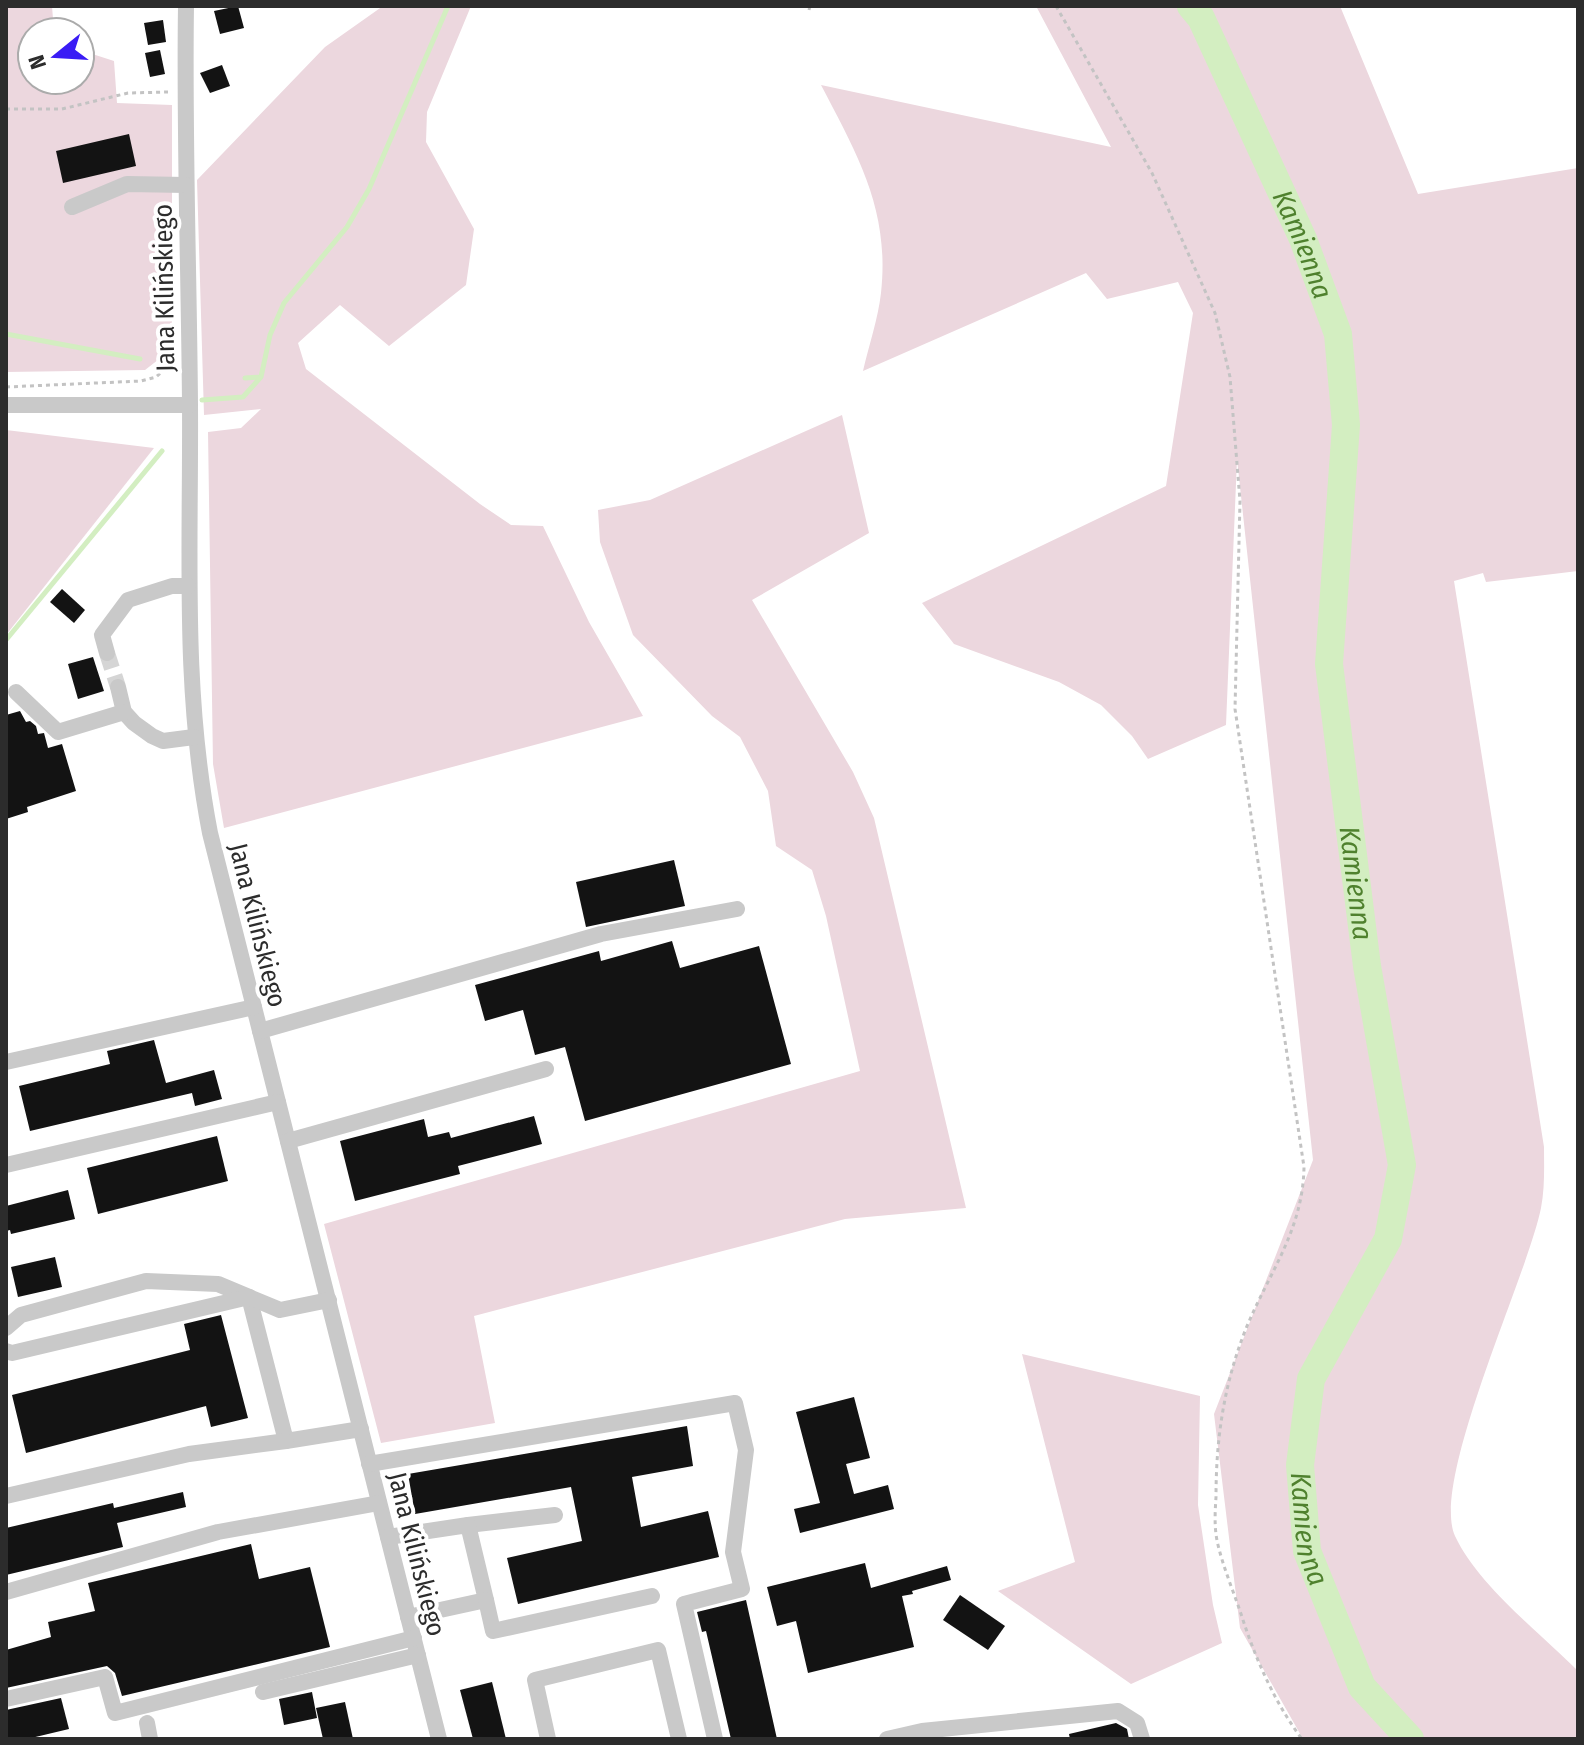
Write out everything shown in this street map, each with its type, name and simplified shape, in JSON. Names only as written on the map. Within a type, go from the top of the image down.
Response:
[{"type":"street","name":"Jana Kilińskiego","points":[[186,6],[190,405],[188,586],[194,737],[210,833],[439,1739]]},
{"type":"street","points":[[72,207],[127,184],[186,185]]},
{"type":"street","points":[[6,405],[190,405]]},
{"type":"street","points":[[107,653],[102,635],[128,600],[172,586],[188,586]]},
{"type":"street","points":[[118,687],[124,712],[134,723],[163,741],[194,737]]},
{"type":"street","points":[[16,692],[58,732],[124,712]]},
{"type":"street","points":[[260,1031],[601,934],[737,909]]},
{"type":"street","points":[[6,1062],[254,1007]]},
{"type":"street","points":[[288,1141],[546,1069]]},
{"type":"street","points":[[6,1165],[278,1102]]},
{"type":"street","points":[[6,1328],[21,1315],[146,1281],[218,1284],[280,1310],[329,1300]]},
{"type":"street","points":[[6,1351],[12,1353],[249,1297]]},
{"type":"street","points":[[249,1297],[286,1441]]},
{"type":"street","points":[[369,1464],[735,1403],[746,1450],[733,1552],[742,1589],[684,1604],[715,1739]]},
{"type":"street","points":[[6,1496],[189,1454],[361,1429]]},
{"type":"street","points":[[6,1592],[218,1532],[379,1503]]},
{"type":"street","points":[[388,1537],[555,1515]]},
{"type":"street","points":[[468,1525],[493,1631],[652,1596]]},
{"type":"street","points":[[408,1617],[486,1600]]},
{"type":"street","points":[[6,1699],[105,1677],[115,1713],[414,1638]]},
{"type":"street","points":[[548,1739],[535,1680],[658,1650],[679,1739]]},
{"type":"street","points":[[263,1692],[418,1655]]},
{"type":"street","points":[[887,1739],[922,1731],[1118,1711],[1137,1723],[1142,1739]]},
{"type":"path","points":[[1056,6],[1152,173],[1183,239],[1215,313],[1230,377],[1240,501],[1235,709],[1304,1178],[1295,1227],[1246,1328],[1223,1402],[1218,1439],[1215,1523],[1217,1543],[1250,1641],[1271,1689],[1302,1739]]},
{"type":"path","points":[[6,109],[62,109],[128,93],[185,97]]},
{"type":"path","points":[[6,387],[141,381]]},
{"type":"shaded area","points":[[6,6],[52,6],[53,16],[16,16],[16,96],[96,96],[96,55],[114,61],[117,103],[172,105],[172,349],[145,370],[6,372]]},
{"type":"shaded area","points":[[383,6],[471,6],[427,112],[426,142],[474,229],[466,285],[389,346],[340,305],[298,343],[306,369],[511,525],[543,526],[589,622],[643,716],[224,828],[213,764],[208,432],[241,428],[261,409],[204,415],[197,180],[325,47]]},
{"type":"shaded area","points":[[1036,6],[1340,6],[1418,194],[1578,168],[1578,571],[1486,582],[1483,573],[1454,581],[1544,1147],[1544,1169],[1541,1208],[1468,1426],[1456,1471],[1451,1509],[1455,1536],[1478,1572],[1578,1671],[1578,1739],[1303,1739],[1240,1628],[1214,1414],[1313,1160],[1237,459],[1226,725],[1148,759],[1132,736],[1101,705],[1059,682],[954,644],[922,603],[1166,486],[1193,313],[1178,282],[1107,299],[1086,273],[863,371],[881,293],[881,235],[876,209],[859,160],[821,85],[1111,147]]},
{"type":"shaded area","points":[[842,415],[869,533],[752,600],[853,772],[874,818],[966,1208],[845,1219],[474,1316],[495,1423],[381,1443],[324,1224],[860,1071],[826,916],[812,870],[776,846],[768,791],[740,737],[712,716],[633,635],[600,542],[598,510],[650,500]]},
{"type":"shaded area","points":[[6,430],[154,448],[6,635]]},
{"type":"shaded area","points":[[1022,1354],[1200,1396],[1198,1505],[1222,1643],[1131,1684],[998,1591],[1075,1562]]},
{"type":"building","points":[[238,6],[244,28],[220,34],[214,11]]},
{"type":"building","points":[[163,20],[166,42],[148,45],[144,23]]},
{"type":"building","points":[[160,50],[165,74],[150,77],[145,53]]},
{"type":"building","points":[[222,65],[230,86],[210,93],[200,73]]},
{"type":"building","points":[[129,134],[136,166],[63,183],[56,151]]},
{"type":"building","points":[[62,589],[85,610],[74,623],[50,602]]},
{"type":"building","points":[[93,657],[104,691],[78,699],[68,664]]},
{"type":"building","points":[[20,711],[26,722],[30,721],[36,726],[38,734],[44,733],[48,748],[62,744],[76,791],[27,807],[28,812],[6,819],[6,715]]},
{"type":"building","points":[[674,860],[685,906],[586,927],[576,882]]},
{"type":"building","points":[[672,941],[680,968],[759,946],[791,1064],[585,1121],[565,1047],[535,1055],[523,1010],[485,1021],[475,985],[599,951],[601,961]]},
{"type":"building","points":[[154,1040],[166,1083],[214,1070],[222,1099],[195,1106],[192,1093],[30,1131],[19,1086],[110,1064],[107,1051]]},
{"type":"building","points":[[534,1116],[542,1144],[458,1166],[460,1174],[355,1201],[340,1141],[424,1119],[428,1137],[449,1132],[451,1138]]},
{"type":"building","points":[[217,1136],[228,1181],[98,1214],[87,1168]]},
{"type":"building","points":[[68,1190],[75,1219],[11,1234],[10,1230],[6,1231],[6,1206]]},
{"type":"building","points":[[55,1257],[62,1287],[18,1297],[11,1267]]},
{"type":"building","points":[[221,1315],[248,1418],[211,1427],[206,1406],[26,1453],[12,1395],[190,1350],[184,1324]]},
{"type":"building","points":[[854,1397],[870,1458],[846,1464],[854,1494],[888,1485],[894,1509],[800,1533],[794,1509],[820,1503],[796,1412]]},
{"type":"building","points":[[687,1426],[693,1466],[632,1477],[641,1527],[708,1511],[719,1557],[518,1604],[507,1558],[582,1541],[571,1487],[415,1514],[408,1474]]},
{"type":"building","points":[[183,1492],[186,1507],[117,1523],[123,1547],[6,1575],[6,1528],[113,1503],[114,1508]]},
{"type":"building","points":[[251,1544],[259,1579],[310,1567],[330,1647],[122,1696],[115,1673],[107,1666],[6,1688],[6,1650],[51,1637],[48,1622],[95,1611],[88,1583]]},
{"type":"building","points":[[865,1563],[871,1588],[947,1566],[951,1580],[902,1596],[914,1647],[808,1673],[796,1621],[777,1626],[767,1587]]},
{"type":"building","points":[[960,1595],[1005,1626],[988,1650],[943,1620]]},
{"type":"building","points":[[746,1600],[777,1739],[731,1739],[706,1631],[702,1632],[697,1612]]},
{"type":"building","points":[[492,1682],[506,1739],[473,1739],[460,1690]]},
{"type":"building","points":[[312,1692],[317,1718],[284,1725],[279,1699]]},
{"type":"building","points":[[61,1698],[69,1729],[27,1739],[6,1739],[6,1710]]},
{"type":"building","points":[[345,1702],[353,1739],[323,1739],[316,1708]]},
{"type":"building","points":[[1116,1723],[1127,1729],[1129,1739],[1070,1739],[1069,1734]]},
{"type":"waterway","points":[[245,378],[261,377],[270,335],[284,303],[347,227],[369,189],[448,6]]},
{"type":"waterway","name":"Kamienna","points":[[1191,6],[1201,18],[1303,239],[1338,334],[1346,425],[1329,664],[1367,966],[1402,1165],[1388,1239],[1311,1379],[1300,1465],[1307,1551],[1362,1687],[1410,1739]]},
{"type":"waterway","points":[[6,334],[140,359]]},
{"type":"waterway","points":[[202,400],[243,397],[260,378]]},
{"type":"waterway","points":[[6,640],[162,451]]},
{"type":"tunnel","points":[[107,653],[118,687]]}]
